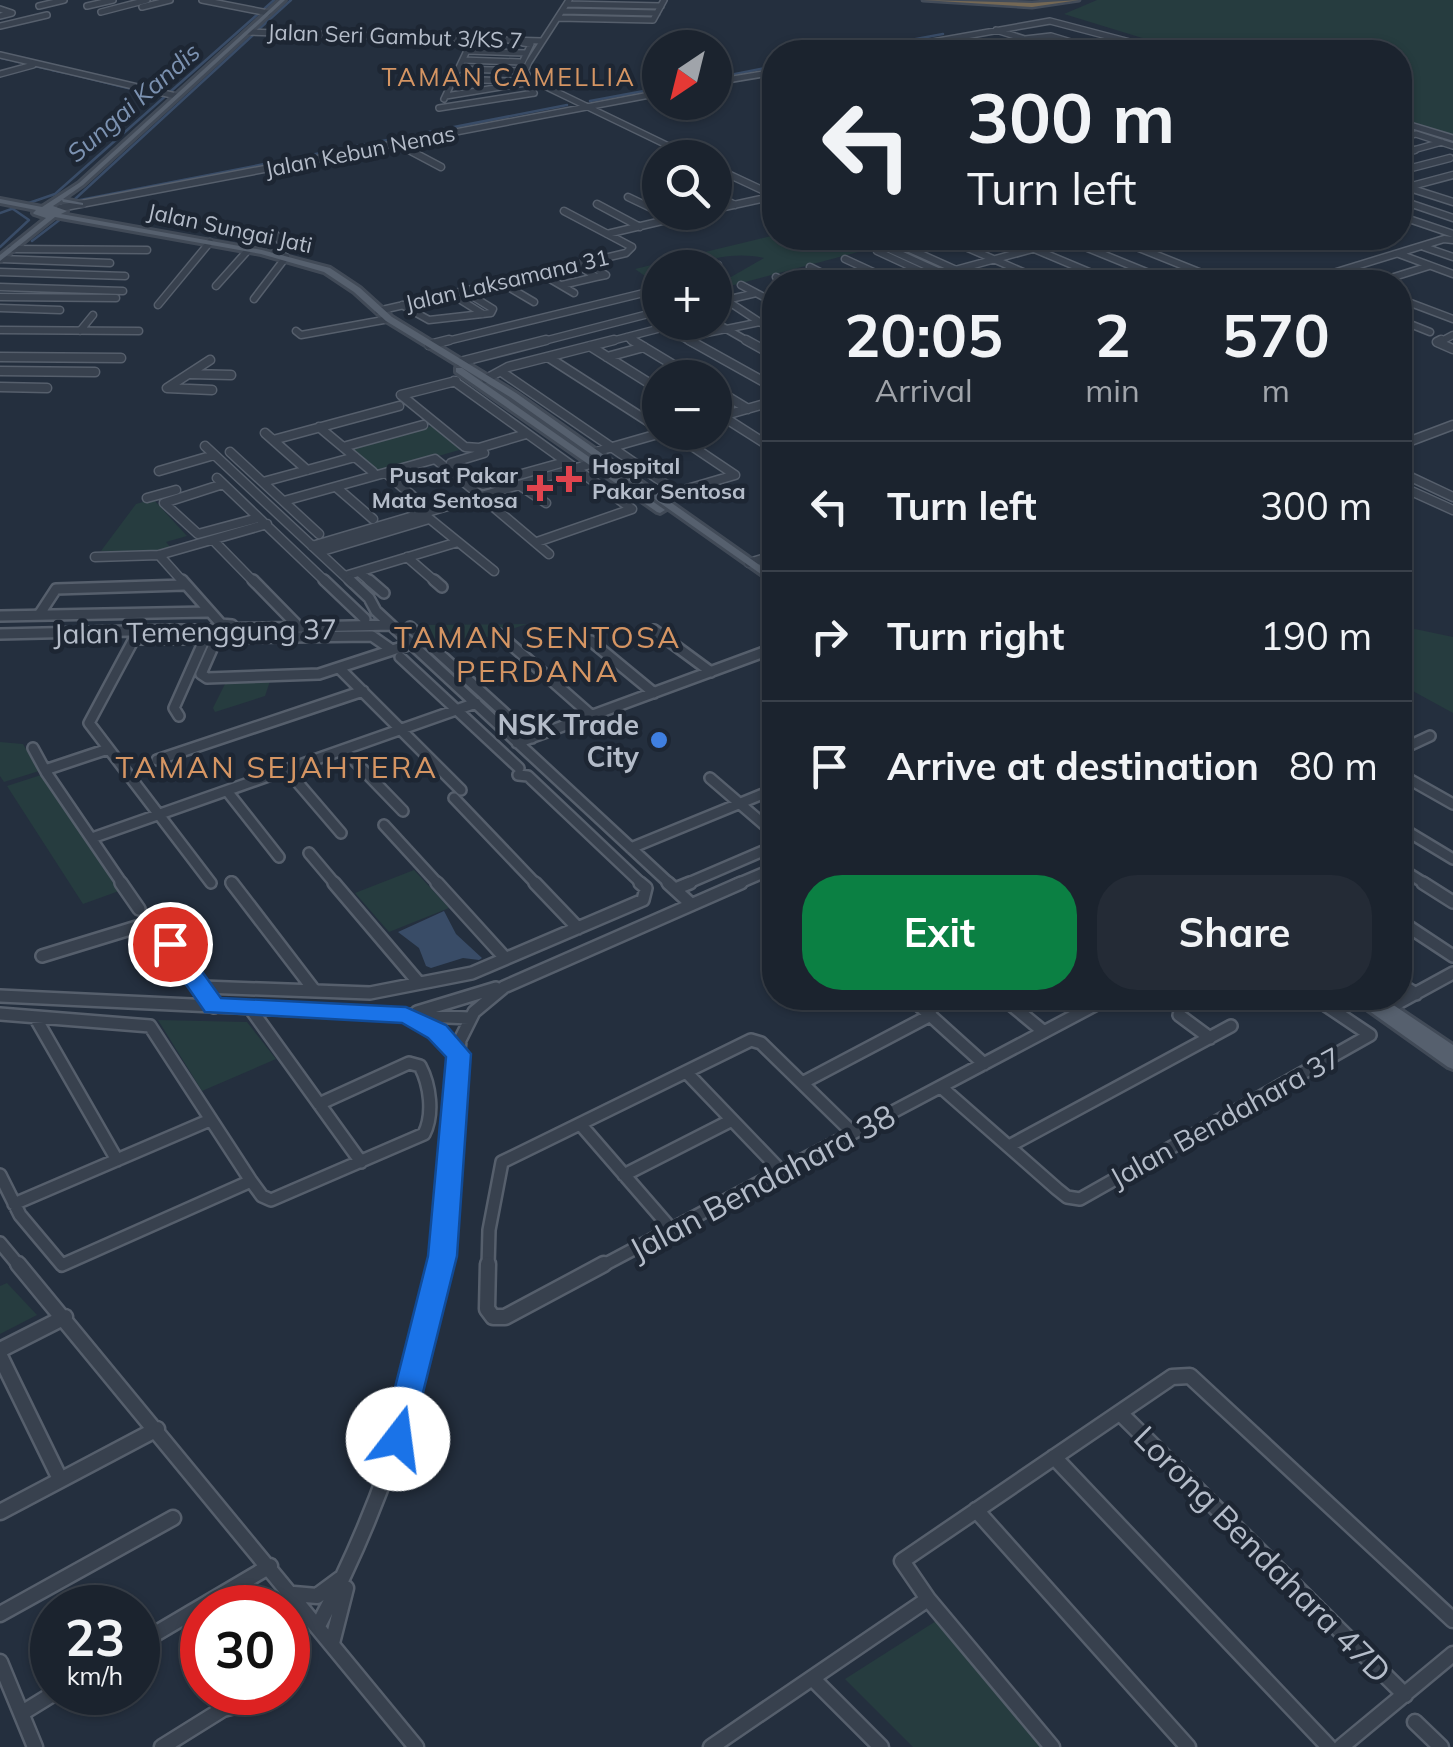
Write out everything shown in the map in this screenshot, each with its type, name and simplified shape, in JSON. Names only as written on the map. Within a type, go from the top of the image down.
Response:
[{"type":"highway","points":[[926,0],[1008,5],[1052,5],[1076,0]]},
{"type":"main road","points":[[0,259],[170,95],[253,32],[283,0]]},
{"type":"main road","points":[[4,202],[53,208],[81,204]]},
{"type":"main road","points":[[19,242],[53,208]]},
{"type":"main road","name":"Jalan Sungai Jati","points":[[53,208],[108,224],[274,254],[336,275],[389,319],[533,409],[762,572]]},
{"type":"main road","name":"Jalan Sungai Jati","points":[[430,346],[434,353],[578,456],[762,580]]},
{"type":"main road","points":[[516,412],[547,424],[533,409]]},
{"type":"main road","points":[[578,456],[566,442],[594,452]]},
{"type":"main road","points":[[1375,1010],[1453,1064]]},
{"type":"main road","points":[[1392,1010],[1453,1052]]},
{"type":"street","points":[[38,6],[64,0]]},
{"type":"street","points":[[87,6],[112,0]]},
{"type":"street","points":[[102,12],[147,0]]},
{"type":"street","points":[[132,10],[170,0]]},
{"type":"street","points":[[202,0],[268,14]]},
{"type":"street","points":[[233,6],[252,0]]},
{"type":"street","points":[[522,71],[568,2],[662,3],[653,20],[558,18]]},
{"type":"street","points":[[562,11],[658,13]]},
{"type":"street","points":[[0,26],[47,14]]},
{"type":"street","points":[[941,40],[1058,21],[1125,40]]},
{"type":"street","points":[[995,30],[1028,40]]},
{"type":"street","name":"Jalan Seri Gambut 3/KS 7","points":[[253,32],[473,40],[528,46]]},
{"type":"street","points":[[1025,39],[1051,36],[1064,40]]},
{"type":"street","points":[[454,78],[524,82],[536,91],[439,108],[446,96],[454,78],[459,69],[467,51],[473,40]]},
{"type":"street","points":[[467,51],[528,46],[542,41]]},
{"type":"street","points":[[524,82],[520,62],[528,46]]},
{"type":"street","points":[[0,55],[170,95]]},
{"type":"street","points":[[463,60],[520,62]]},
{"type":"street","points":[[0,74],[33,65]]},
{"type":"street","points":[[459,69],[522,71],[536,84],[655,140]]},
{"type":"street","points":[[732,79],[762,74]]},
{"type":"street","points":[[484,90],[488,80]]},
{"type":"street","points":[[446,96],[524,82]]},
{"type":"street","name":"Jalan Kebun Nenas","points":[[81,204],[642,97]]},
{"type":"street","points":[[567,111],[576,103],[605,104]]},
{"type":"street","points":[[1412,126],[1453,141]]},
{"type":"street","points":[[1412,134],[1442,142]]},
{"type":"street","points":[[1412,150],[1453,141]]},
{"type":"street","points":[[397,144],[440,168]]},
{"type":"street","points":[[1420,148],[1452,158]]},
{"type":"street","points":[[1412,168],[1452,158]]},
{"type":"street","points":[[1412,184],[1453,174]]},
{"type":"street","points":[[732,176],[762,190]]},
{"type":"street","points":[[1432,180],[1453,187]]},
{"type":"street","points":[[732,182],[762,196]]},
{"type":"street","points":[[1412,189],[1453,204]]},
{"type":"street","points":[[628,196],[642,203]]},
{"type":"street","points":[[732,206],[762,199]]},
{"type":"street","points":[[53,208],[106,200]]},
{"type":"street","points":[[732,203],[736,205]]},
{"type":"street","points":[[597,204],[640,227]]},
{"type":"street","points":[[1412,204],[1453,222],[1440,230]]},
{"type":"street","points":[[1434,211],[1453,204]]},
{"type":"street","points":[[564,211],[607,234],[640,227]]},
{"type":"street","points":[[1412,220],[1453,238]]},
{"type":"street","name":"Jalan Laksamana 31","points":[[378,311],[630,251],[632,247],[607,234]]},
{"type":"street","points":[[274,254],[284,248],[276,235]]},
{"type":"street","points":[[1412,250],[1453,238]]},
{"type":"street","points":[[158,305],[210,242]]},
{"type":"street","points":[[1423,246],[1453,257]]},
{"type":"street","points":[[11,249],[147,250]]},
{"type":"street","points":[[216,286],[249,249]]},
{"type":"street","points":[[892,250],[935,270]]},
{"type":"street","points":[[912,250],[956,270],[1025,250]]},
{"type":"street","points":[[972,250],[1018,270]]},
{"type":"street","points":[[988,250],[1033,270]]},
{"type":"street","points":[[1038,250],[1085,270]]},
{"type":"street","points":[[1095,250],[1143,270]]},
{"type":"street","points":[[1144,250],[1194,270]]},
{"type":"street","points":[[1344,270],[1410,250]]},
{"type":"street","points":[[877,251],[917,270]]},
{"type":"street","points":[[1398,254],[1453,274]]},
{"type":"street","points":[[254,299],[286,258]]},
{"type":"street","points":[[0,259],[110,262]]},
{"type":"street","points":[[846,259],[869,270]]},
{"type":"street","points":[[561,285],[606,275],[585,262]]},
{"type":"street","points":[[576,264],[596,277]]},
{"type":"street","points":[[1412,272],[1431,266]]},
{"type":"street","points":[[810,268],[814,270]]},
{"type":"street","points":[[540,273],[574,292]]},
{"type":"street","points":[[0,274],[125,276]]},
{"type":"street","points":[[0,274],[84,283]]},
{"type":"street","points":[[500,282],[534,302]]},
{"type":"street","points":[[741,285],[762,296]]},
{"type":"street","points":[[0,287],[122,290]]},
{"type":"street","points":[[402,305],[428,320],[484,314],[493,309],[464,291]]},
{"type":"street","points":[[430,346],[642,293]]},
{"type":"street","points":[[756,293],[724,302],[761,323]]},
{"type":"street","points":[[451,294],[484,314]]},
{"type":"street","points":[[0,302],[113,302]]},
{"type":"street","points":[[0,302],[60,310]]},
{"type":"street","points":[[1412,304],[1453,319]]},
{"type":"street","points":[[80,331],[93,315]]},
{"type":"street","points":[[460,362],[642,316]]},
{"type":"street","points":[[296,331],[301,334],[389,319]]},
{"type":"street","points":[[732,326],[761,323]]},
{"type":"street","points":[[1412,325],[1430,332]]},
{"type":"street","points":[[0,330],[139,332]]},
{"type":"street","points":[[732,332],[762,349]]},
{"type":"street","points":[[486,378],[508,368],[642,333]]},
{"type":"street","points":[[1453,334],[1437,342],[1453,349]]},
{"type":"street","points":[[627,337],[665,360]]},
{"type":"street","points":[[692,340],[762,380]]},
{"type":"street","points":[[590,346],[642,379]]},
{"type":"street","points":[[607,357],[644,347]]},
{"type":"street","points":[[0,357],[121,358]]},
{"type":"street","points":[[548,357],[642,416]]},
{"type":"street","points":[[210,360],[167,388],[212,390]]},
{"type":"street","points":[[0,371],[96,372]]},
{"type":"street","points":[[503,373],[677,492],[735,476],[695,450]]},
{"type":"street","points":[[190,374],[232,376]]},
{"type":"street","points":[[470,378],[401,396],[470,448],[530,437]]},
{"type":"street","points":[[454,381],[632,508],[629,513],[537,542]]},
{"type":"street","points":[[0,387],[47,388]]},
{"type":"street","points":[[732,400],[748,409]]},
{"type":"street","points":[[273,440],[399,406]]},
{"type":"street","points":[[732,413],[762,406]]},
{"type":"street","points":[[343,447],[423,425]]},
{"type":"street","points":[[732,425],[762,442]]},
{"type":"street","points":[[1412,440],[1453,425]]},
{"type":"street","points":[[319,428],[372,472]]},
{"type":"street","points":[[265,433],[307,470]]},
{"type":"street","points":[[530,437],[451,464],[483,485],[565,462]]},
{"type":"street","points":[[594,452],[642,439]]},
{"type":"street","points":[[205,446],[691,904]]},
{"type":"street","points":[[230,452],[319,534]]},
{"type":"street","points":[[159,471],[214,455]]},
{"type":"street","points":[[263,482],[355,457]]},
{"type":"street","points":[[284,501],[435,459],[482,496]]},
{"type":"street","points":[[316,549],[425,512],[590,464]]},
{"type":"street","points":[[386,473],[494,572]]},
{"type":"street","points":[[234,474],[164,503],[198,534],[283,519]]},
{"type":"street","points":[[1412,477],[1453,496]]},
{"type":"street","points":[[146,498],[220,481]]},
{"type":"street","points":[[159,556],[208,612],[228,626],[364,619],[220,481]]},
{"type":"street","points":[[519,485],[546,503]]},
{"type":"street","points":[[336,487],[372,519]]},
{"type":"street","points":[[1412,491],[1453,510]]},
{"type":"street","points":[[490,504],[550,554]]},
{"type":"street","points":[[95,557],[159,556],[262,521]]},
{"type":"street","points":[[213,540],[296,624]]},
{"type":"street","points":[[345,576],[458,542]]},
{"type":"street","points":[[407,557],[442,587]]},
{"type":"street","points":[[749,563],[762,558]]},
{"type":"street","points":[[359,572],[384,593]]},
{"type":"street","points":[[39,615],[56,589],[184,585]]},
{"type":"street","points":[[0,616],[208,612]]},
{"type":"street","name":"Jalan Temenggung 37","points":[[0,634],[210,637],[391,625]]},
{"type":"street","points":[[410,627],[532,738]]},
{"type":"street","points":[[654,630],[711,672]]},
{"type":"street","points":[[500,634],[592,716]]},
{"type":"street","points":[[203,987],[370,992],[472,972],[642,900],[646,888],[372,636],[134,639],[89,724],[212,883]]},
{"type":"street","points":[[210,637],[201,674],[206,678],[300,677],[396,654],[411,644]]},
{"type":"street","points":[[179,716],[174,708],[210,637]]},
{"type":"street","points":[[592,641],[654,693]]},
{"type":"street","points":[[517,743],[762,653]]},
{"type":"street","points":[[339,668],[401,730],[578,928]]},
{"type":"street","points":[[157,760],[362,691]]},
{"type":"street","points":[[92,838],[476,703]]},
{"type":"street","points":[[1412,744],[1430,736]]},
{"type":"street","points":[[33,748],[140,909]]},
{"type":"street","points":[[46,771],[108,749]]},
{"type":"street","points":[[344,750],[402,811]]},
{"type":"street","points":[[286,770],[341,833]]},
{"type":"street","points":[[710,778],[762,823]]},
{"type":"street","points":[[1412,781],[1453,804]]},
{"type":"street","points":[[227,791],[279,857]]},
{"type":"street","points":[[631,848],[762,795]]},
{"type":"street","points":[[384,825],[506,958]]},
{"type":"street","points":[[1412,834],[1453,858]]},
{"type":"street","points":[[309,852],[419,983]]},
{"type":"street","points":[[675,889],[762,852]]},
{"type":"street","points":[[332,1643],[352,1568],[398,1439],[436,1288],[453,1160],[458,1054],[469,1018],[489,996],[506,986],[762,874]]},
{"type":"street","points":[[1412,876],[1453,902]]},
{"type":"street","points":[[231,882],[314,990]]},
{"type":"street","points":[[42,956],[154,916],[214,1006]]},
{"type":"street","points":[[1412,929],[1453,956]]},
{"type":"street","points":[[1412,996],[1453,973]]},
{"type":"street","points":[[406,1015],[506,986]]},
{"type":"street","points":[[1412,992],[1416,994]]},
{"type":"street","points":[[0,996],[469,1018]]},
{"type":"street","points":[[250,1008],[361,1162]]},
{"type":"street","points":[[925,1010],[984,1064]]},
{"type":"street","points":[[1017,1010],[1044,1032]]},
{"type":"street","name":"Jalan Bendahara 38","points":[[581,1125],[502,1162],[489,1230],[486,1309],[493,1317],[505,1318],[673,1231],[1083,1010]]},
{"type":"street","name":"Jalan Bendahara 37","points":[[1010,1146],[1067,1197],[1080,1199],[1370,1035],[1334,1010]]},
{"type":"street","points":[[0,1014],[147,1024],[250,1181],[262,1196],[280,1200],[427,1131],[428,1077],[420,1066],[409,1064],[319,1104]]},
{"type":"street","points":[[1179,1014],[1210,1038]]},
{"type":"street","points":[[406,1015],[437,1032],[458,1054]]},
{"type":"street","points":[[802,1083],[931,1015]]},
{"type":"street","points":[[35,1017],[116,1160]]},
{"type":"street","points":[[940,1087],[1010,1146],[1232,1026]]},
{"type":"street","points":[[673,1231],[581,1125],[756,1040],[854,1134]]},
{"type":"street","points":[[687,1072],[782,1172]]},
{"type":"street","points":[[14,1204],[210,1120]]},
{"type":"street","points":[[624,1175],[732,1120]]},
{"type":"street","points":[[0,1176],[14,1204],[62,1265],[250,1181]]},
{"type":"street","points":[[0,1243],[286,1585]]},
{"type":"street","points":[[60,1480],[0,1353],[65,1318]]},
{"type":"street","points":[[1052,1747],[928,1599],[902,1561],[1172,1377],[1190,1376],[1453,1620]]},
{"type":"street","name":"Lorong Bendahara 47D","points":[[1120,1412],[1405,1695]]},
{"type":"street","points":[[0,1512],[157,1428]]},
{"type":"street","points":[[1054,1458],[1329,1747]]},
{"type":"street","points":[[976,1510],[1188,1747]]},
{"type":"street","points":[[0,1614],[172,1518]]},
{"type":"street","points":[[160,1631],[270,1566]]},
{"type":"street","points":[[310,1595],[327,1592],[352,1568]]},
{"type":"street","points":[[318,1626],[352,1568]]},
{"type":"street","points":[[714,1746],[928,1599]]},
{"type":"street","points":[[310,1616],[416,1747]]},
{"type":"street","points":[[1341,1747],[1453,1654]]},
{"type":"street","points":[[0,1662],[36,1747]]},
{"type":"street","points":[[813,1679],[881,1747]]},
{"type":"street","points":[[22,1713],[30,1708]]},
{"type":"street","points":[[162,1747],[213,1715]]},
{"type":"street","points":[[1415,1722],[1440,1747]]},
{"type":"green space","points":[[1097,0],[1453,0],[1453,135],[1412,122],[1412,40],[1149,40],[1064,14]]},
{"type":"green space","points":[[762,238],[762,250],[866,250],[790,270],[762,270],[762,278],[732,285],[732,276],[764,258],[732,256],[732,250],[713,250]]},
{"type":"green space","points":[[432,426],[463,449],[379,473],[349,448]]},
{"type":"green space","points":[[153,499],[187,536],[166,542],[171,548],[148,554],[101,551],[136,504]]},
{"type":"green space","points":[[527,624],[460,646],[451,637],[436,642],[418,625]]},
{"type":"green space","points":[[1412,630],[1453,637],[1453,713],[1412,691]]},
{"type":"green space","points":[[270,681],[265,696],[215,712],[213,708],[226,682]]},
{"type":"green space","points":[[0,742],[23,744],[39,771],[4,782],[0,776]]},
{"type":"green space","points":[[41,775],[119,891],[83,904],[7,786]]},
{"type":"green space","points":[[414,870],[449,908],[389,932],[355,893]]},
{"type":"green space","points":[[158,1020],[247,1022],[276,1059],[202,1091]]},
{"type":"green space","points":[[7,1283],[37,1315],[0,1334],[0,1286]]},
{"type":"green space","points":[[936,1621],[1041,1747],[913,1747],[845,1679]]},
{"type":"water","points":[[444,911],[456,934],[482,958],[463,958],[431,968],[426,966],[419,948],[398,932]]},
{"type":"waterway","name":"Sungai Kandis","points":[[264,9],[274,0]]},
{"type":"waterway","points":[[259,29],[291,0]]},
{"type":"waterway","name":"Sungai Kandis","points":[[23,205],[55,194],[258,14]]},
{"type":"waterway","points":[[911,40],[943,34]]},
{"type":"waterway","points":[[75,199],[253,35]]},
{"type":"waterway","points":[[1,58],[11,60]]},
{"type":"waterway","points":[[15,61],[19,62]]},
{"type":"waterway","points":[[35,66],[48,69]]},
{"type":"waterway","points":[[732,75],[762,69]]},
{"type":"waterway","points":[[52,70],[66,73]]},
{"type":"waterway","points":[[71,74],[140,91]]},
{"type":"waterway","points":[[590,101],[642,91]]},
{"type":"waterway","points":[[147,93],[156,95]]},
{"type":"waterway","points":[[75,201],[567,105]]},
{"type":"waterway","points":[[1412,130],[1453,142]]},
{"type":"waterway","name":"Sungai Kandis","points":[[0,213],[17,207]]},
{"type":"waterway","points":[[0,247],[29,220],[13,209]]},
{"type":"waterway","points":[[32,241],[62,218]]},
{"type":"place","name":"Hospital Pakar Sentosa","points":[[569,479]]},
{"type":"place","name":"Pusat Pakar Mata Sentosa","points":[[540,488]]},
{"type":"place","name":"NSK Trade City","points":[[659,740]]},
{"type":"district","name":"TAMAN CAMELLIA","points":[[509,76]]},
{"type":"district","name":"TAMAN SENTOSA PERDANA","points":[[538,654]]},
{"type":"district","name":"TAMAN SEJAHTERA","points":[[277,767]]},
{"type":"route","points":[[170,944],[214,1006],[406,1015],[437,1032],[458,1054],[453,1160],[442,1256],[430,1319],[398,1439]]}]
